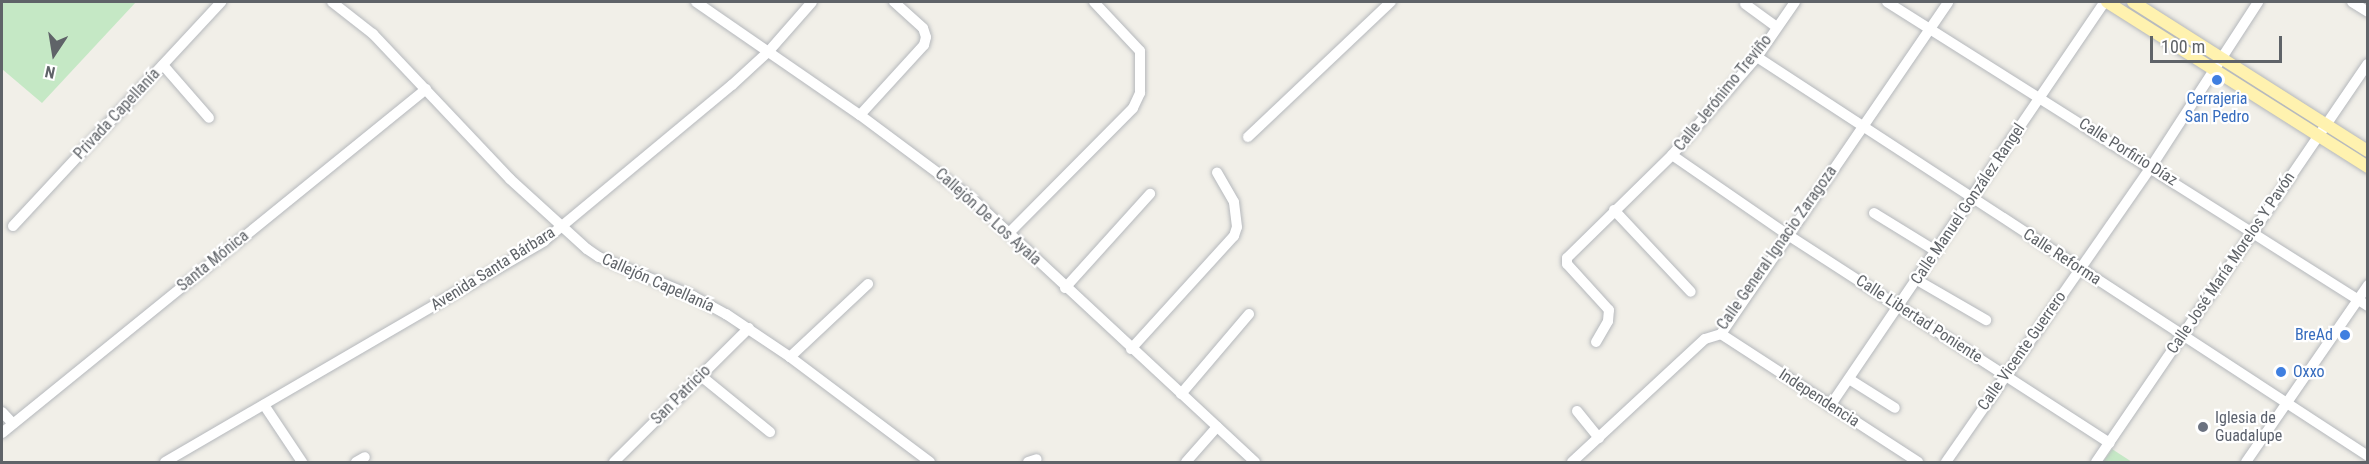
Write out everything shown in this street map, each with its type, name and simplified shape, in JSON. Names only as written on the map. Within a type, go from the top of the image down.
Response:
[{"type":"main road","points":[[2106,2],[2213,70],[2322,130],[2367,151]]},
{"type":"main road","points":[[2133,2],[2221,58],[2322,130],[2367,167]]},
{"type":"street","name":"Privada Capellanía","points":[[13,226],[221,2]]},
{"type":"street","name":"Callejón Capellanía","points":[[332,2],[373,34],[491,159],[561,226],[599,257],[693,296],[749,328],[930,462]]},
{"type":"street","name":"Callejón De Los Ayala","points":[[696,2],[769,51],[945,177],[1009,233],[1065,288],[1255,462]]},
{"type":"street","name":"Avenida Santa Bárbara","points":[[165,462],[522,254],[561,226],[769,51],[812,2]]},
{"type":"street","points":[[860,115],[924,45],[926,37],[923,28],[894,2]]},
{"type":"street","points":[[1009,233],[1133,108],[1140,93],[1140,51],[1094,2]]},
{"type":"street","points":[[1248,136],[1391,2]]},
{"type":"street","name":"Calle Jerónimo Treviño","points":[[1596,342],[1608,321],[1609,310],[1566,260],[1672,155],[1757,57],[1795,2]]},
{"type":"street","name":"Calle Porfirio Díaz","points":[[1887,2],[2040,96],[2367,306]]},
{"type":"street","name":"Calle General Ignacio Zaragoza","points":[[1572,462],[1706,339],[1721,334],[1948,2]]},
{"type":"street","name":"Calle Manuel González Rangel","points":[[1830,406],[1900,307],[2040,96],[2106,2]]},
{"type":"street","name":"Calle Vicente Guerrero","points":[[1946,462],[2151,167],[2258,2]]},
{"type":"street","points":[[2352,2],[2367,12]]},
{"type":"street","points":[[1745,4],[1777,27]]},
{"type":"street","name":"Calle Reforma","points":[[1757,57],[2367,456]]},
{"type":"street","points":[[163,64],[209,118]]},
{"type":"street","name":"Calle José María Morelos Y Pavón","points":[[2096,462],[2367,64]]},
{"type":"street","name":"Santa Mónica","points":[[2,433],[426,89]]},
{"type":"street","name":"Calle Libertad Poniente","points":[[1672,155],[1788,235],[2109,443]]},
{"type":"street","points":[[1131,349],[1234,236],[1237,227],[1234,202],[1217,173]]},
{"type":"street","points":[[1065,288],[1150,194]]},
{"type":"street","points":[[1614,210],[1691,292]]},
{"type":"street","points":[[1874,213],[1936,251]]},
{"type":"street","points":[[1917,280],[1986,320]]},
{"type":"street","points":[[790,357],[868,284]]},
{"type":"street","points":[[2246,462],[2367,285]]},
{"type":"street","points":[[1181,394],[1249,314]]},
{"type":"street","name":"San Patricio","points":[[614,462],[749,328]]},
{"type":"street","name":"Independencia","points":[[1721,334],[1918,462]]},
{"type":"street","points":[[701,376],[770,432]]},
{"type":"street","points":[[1849,379],[1895,408]]},
{"type":"street","points":[[264,405],[302,462]]},
{"type":"street","points":[[1577,411],[1599,438]]},
{"type":"street","points":[[2,412],[13,423]]},
{"type":"street","points":[[1186,462],[1217,427]]},
{"type":"green space","points":[[2,2],[136,2],[42,103],[2,69]]},
{"type":"green space","points":[[2112,449],[2132,462],[2103,462]]},
{"type":"place","name":"Cerrajeria San Pedro","points":[[2217,80]]},
{"type":"place","name":"BreAd","points":[[2345,335]]},
{"type":"place","name":"Oxxo","points":[[2281,372]]},
{"type":"place","name":"Iglesia de Guadalupe","points":[[2203,427]]}]
